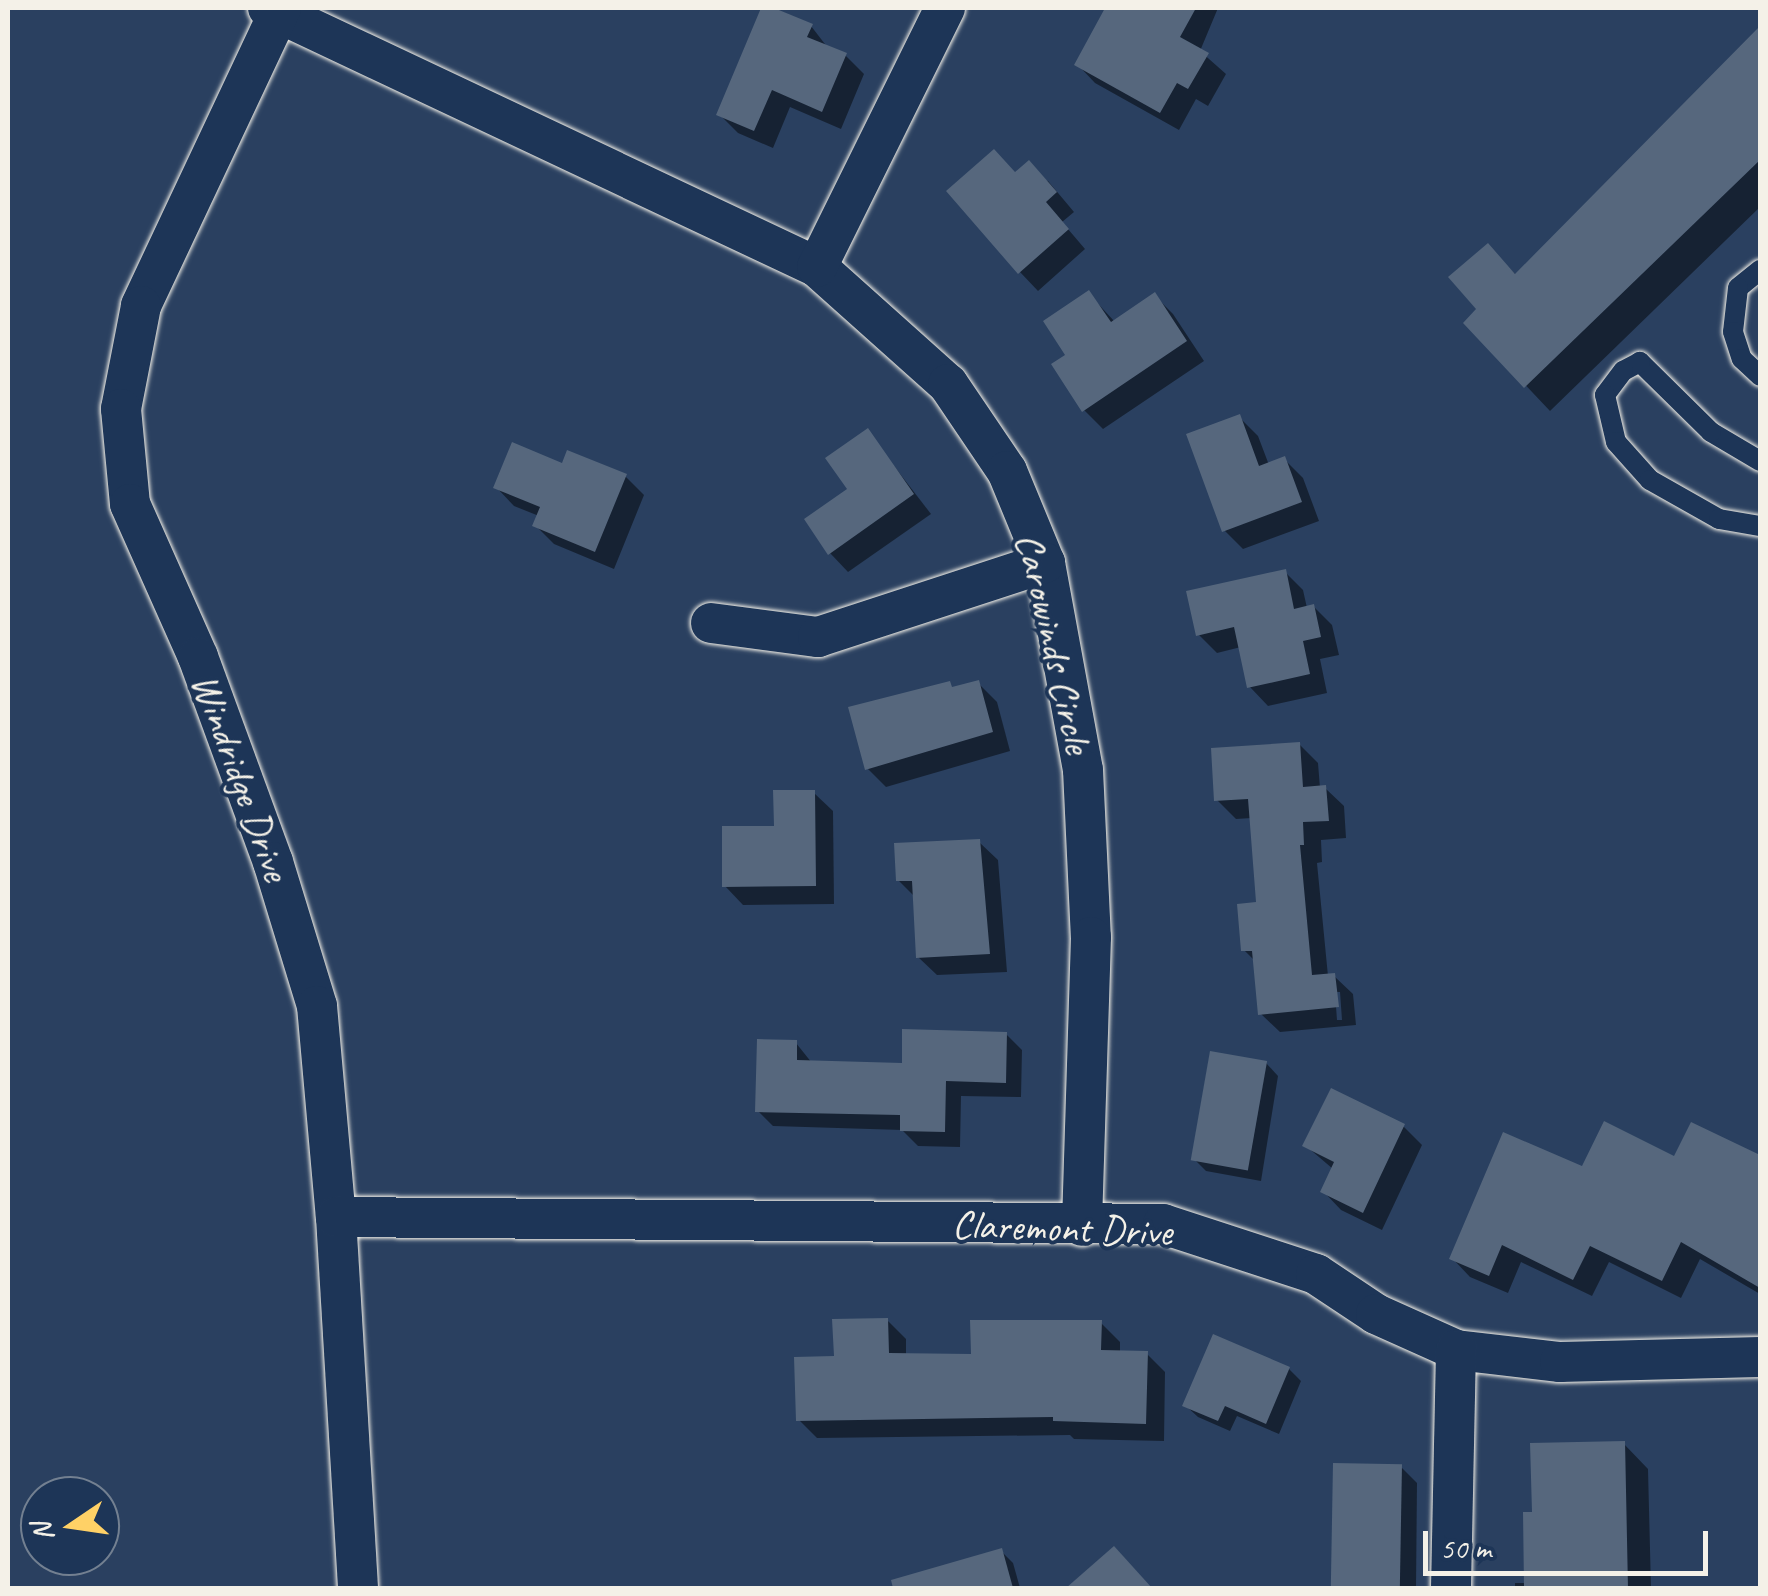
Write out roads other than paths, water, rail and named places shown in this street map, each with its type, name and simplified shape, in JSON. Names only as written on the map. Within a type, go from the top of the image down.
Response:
[{"type":"street","points":[[817,268],[945,8]]},
{"type":"street","name":"Carowinds Circle","points":[[276,9],[817,268],[948,384],[1007,472],[1044,564],[1083,770],[1091,937],[1082,1226]]},
{"type":"street","name":"Windridge Drive","points":[[276,9],[141,306],[121,409],[130,504],[198,657],[272,862],[317,1006],[336,1217],[358,1588]]},
{"type":"street","points":[[711,623],[818,637],[1044,564]]},
{"type":"street","name":"Claremont Drive","points":[[336,1217],[1163,1224],[1228,1242],[1316,1274],[1376,1314],[1456,1350],[1560,1362],[1760,1357]]},
{"type":"street","points":[[1452,1588],[1456,1350]]},
{"type":"lane","points":[[1760,270],[1738,288],[1733,332],[1742,358],[1760,376]]},
{"type":"lane","points":[[1760,461],[1711,432],[1640,362],[1623,370],[1606,395],[1616,442],[1650,480],[1719,519],[1760,526]]}]
